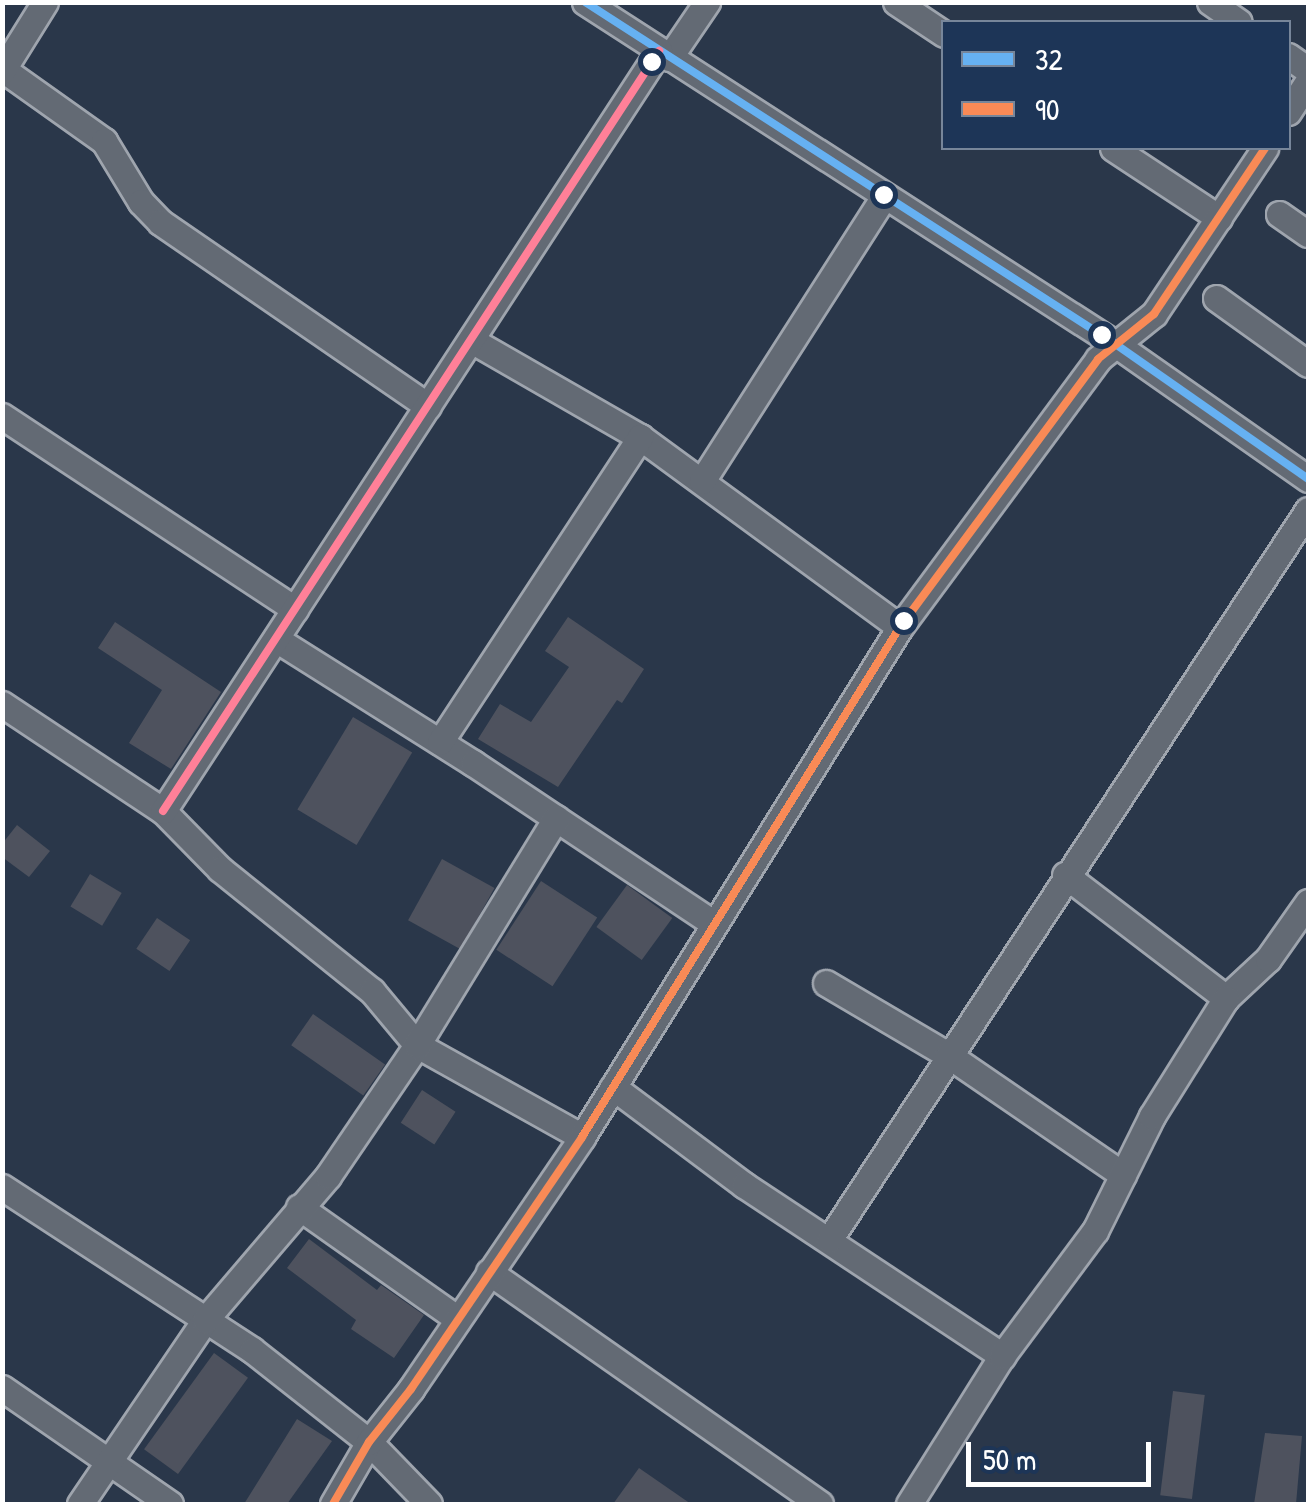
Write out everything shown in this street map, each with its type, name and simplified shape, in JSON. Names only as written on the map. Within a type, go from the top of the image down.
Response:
[{"type":"street","points":[[45,2],[3,70],[104,140],[142,202],[160,222],[428,406]]},
{"type":"street","points":[[585,2],[883,198],[1114,343],[1308,479]]},
{"type":"street","points":[[163,811],[471,340],[664,54],[707,2]]},
{"type":"street","points":[[896,2],[941,32]]},
{"type":"street","points":[[1210,2],[1236,20]]},
{"type":"street","points":[[1291,107],[1308,81]]},
{"type":"street","points":[[1116,150],[1219,218]]},
{"type":"street","points":[[333,1504],[369,1442],[582,1137],[900,626],[1083,377],[1114,343],[1146,324],[1265,150]]},
{"type":"street","points":[[702,481],[883,198]]},
{"type":"street","points":[[1278,214],[1308,234]]},
{"type":"street","points":[[1216,298],[1308,364]]},
{"type":"street","points":[[471,340],[640,437],[900,626]]},
{"type":"street","points":[[2,416],[296,609]]},
{"type":"street","points":[[440,742],[640,437]]},
{"type":"street","points":[[829,1240],[1308,510]]},
{"type":"street","points":[[276,639],[440,742],[713,923]]},
{"type":"street","points":[[2,704],[163,811],[220,869],[372,992],[416,1045],[582,1137]]},
{"type":"street","points":[[80,1504],[111,1464],[205,1320],[328,1176],[416,1045],[556,818]]},
{"type":"street","points":[[1065,876],[1226,998]]},
{"type":"street","points":[[909,1504],[1002,1356],[1094,1231],[1182,1065],[1226,998],[1268,959],[1308,902]]},
{"type":"street","points":[[826,983],[948,1055],[1123,1175]]},
{"type":"street","points":[[614,1086],[689,1148],[1002,1356]]},
{"type":"street","points":[[2,1187],[252,1350],[369,1442],[429,1504]]},
{"type":"street","points":[[299,1207],[458,1319]]},
{"type":"street","points":[[490,1272],[820,1504]]},
{"type":"street","points":[[2,1388],[170,1504]]},
{"type":"building","points":[[568,617],[644,669],[622,703],[617,700],[558,787],[478,739],[500,704],[531,722],[569,667],[545,651]]},
{"type":"building","points":[[115,622],[221,692],[171,769],[129,743],[162,690],[98,648]]},
{"type":"building","points":[[353,717],[412,753],[357,845],[297,810]]},
{"type":"building","points":[[17,825],[50,851],[29,877],[2,857],[2,844]]},
{"type":"building","points":[[442,859],[494,888],[461,949],[408,920]]},
{"type":"building","points":[[90,874],[122,893],[102,926],[70,907]]},
{"type":"building","points":[[541,881],[597,917],[553,986],[496,950]]},
{"type":"building","points":[[627,885],[672,918],[642,960],[596,927]]},
{"type":"building","points":[[157,918],[190,940],[169,971],[136,949]]},
{"type":"building","points":[[313,1014],[385,1064],[363,1096],[291,1045]]},
{"type":"building","points":[[422,1090],[456,1112],[434,1144],[401,1123]]},
{"type":"building","points":[[309,1239],[377,1290],[381,1285],[424,1315],[394,1358],[351,1329],[356,1320],[287,1268]]},
{"type":"building","points":[[214,1353],[248,1378],[178,1474],[144,1449]]},
{"type":"building","points":[[1173,1391],[1205,1395],[1192,1499],[1160,1495]]},
{"type":"building","points":[[297,1419],[332,1441],[287,1504],[244,1504]]},
{"type":"building","points":[[1265,1433],[1302,1436],[1296,1504],[1254,1504]]},
{"type":"building","points":[[639,1468],[691,1504],[613,1504]]},
{"type":"transit line","name":"32","points":[[585,2],[1114,343],[1308,479]]},
{"type":"transit line","points":[[163,811],[659,51]]},
{"type":"transit line","name":"90","points":[[333,1504],[369,1442],[411,1389],[582,1137],[900,627],[1098,359],[1154,314],[1264,150]]}]
